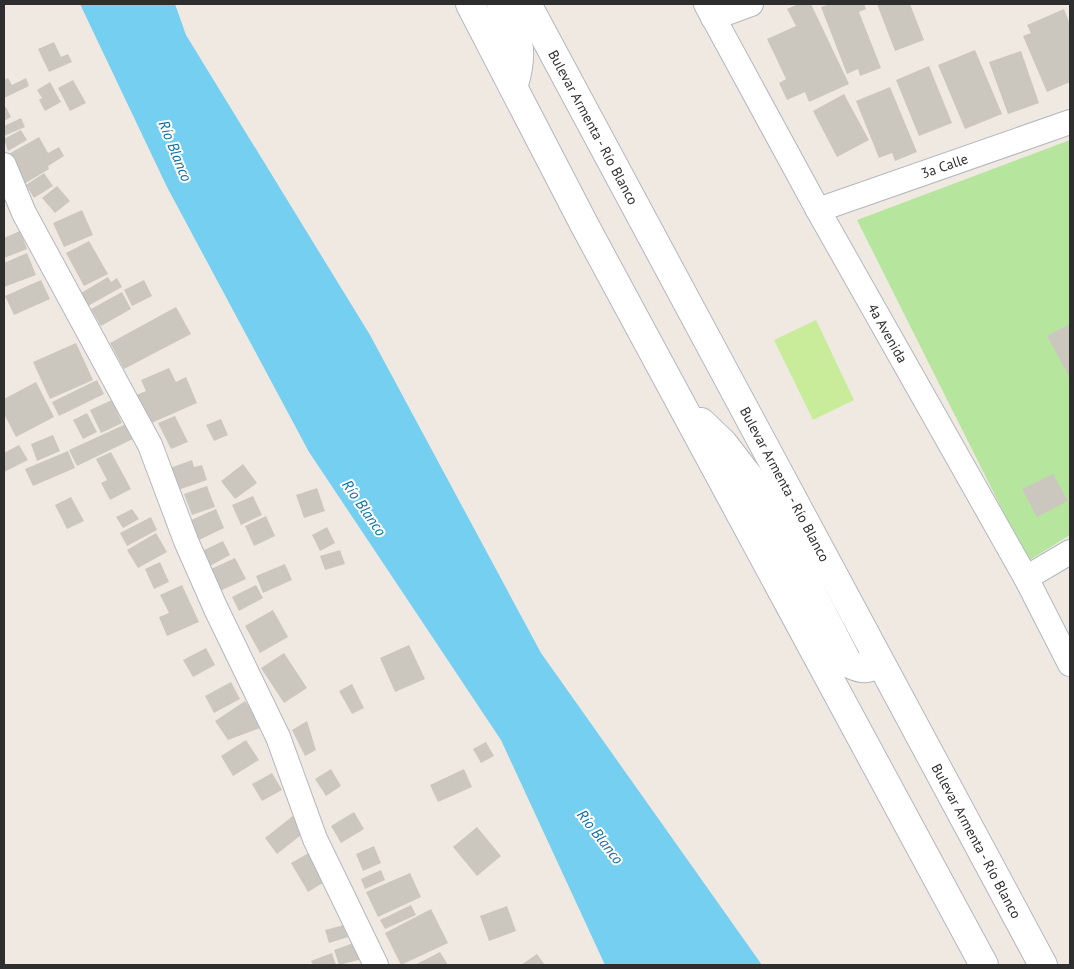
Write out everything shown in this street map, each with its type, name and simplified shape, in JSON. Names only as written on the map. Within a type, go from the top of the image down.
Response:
[{"type":"main road","points":[[470,4],[514,85],[585,226],[984,965]]},
{"type":"main road","points":[[500,4],[519,39],[520,62],[514,85]]},
{"type":"main road","name":"Bulevar Armenta - Río Blanco","points":[[527,4],[1043,965]]},
{"type":"main road","points":[[680,402],[723,443],[757,487],[848,663],[858,668],[869,670],[880,663]]},
{"type":"street","points":[[710,11],[751,4]]},
{"type":"street","name":"4a Avenida","points":[[710,11],[818,210],[1026,578],[1070,664]]},
{"type":"street","name":"3a Calle","points":[[818,210],[1070,122]]},
{"type":"street","points":[[4,165],[24,213],[150,445],[186,541],[216,610],[278,737],[315,839],[376,965]]},
{"type":"street","points":[[1026,578],[1070,552]]},
{"type":"green space","points":[[1070,140],[1070,535],[1028,561],[857,220]]},
{"type":"green space","points":[[816,320],[854,400],[813,420],[774,340]]},
{"type":"water","name":"Río Blanco","points":[[80,4],[175,4],[186,35],[370,335],[541,653],[762,965],[605,965],[501,740],[309,452],[167,187]]},
{"type":"building","points":[[798,4],[811,4],[849,84],[809,102],[805,92],[787,100],[779,83],[786,79],[767,39],[796,26],[787,9]]},
{"type":"building","points":[[830,4],[864,4],[866,9],[859,12],[881,68],[860,76],[858,69],[847,74],[821,7]]},
{"type":"building","points":[[877,4],[910,4],[924,40],[895,51]]},
{"type":"building","points":[[1064,9],[1070,24],[1070,82],[1047,92],[1023,36],[1031,33],[1027,25]]},
{"type":"building","points":[[54,42],[61,57],[68,54],[72,62],[49,72],[38,49]]},
{"type":"building","points":[[975,50],[1002,114],[965,129],[938,65]]},
{"type":"building","points":[[1021,51],[1039,103],[1008,114],[989,62]]},
{"type":"building","points":[[929,66],[952,123],[919,136],[896,80]]},
{"type":"building","points":[[8,78],[12,85],[26,78],[29,86],[4,98],[4,80]]},
{"type":"building","points":[[73,80],[86,103],[70,111],[58,88]]},
{"type":"building","points":[[50,82],[61,102],[45,111],[39,100],[42,98],[37,90]]},
{"type":"building","points":[[890,87],[917,152],[895,161],[892,153],[879,158],[856,101]]},
{"type":"building","points":[[844,94],[869,140],[837,157],[813,111]]},
{"type":"building","points":[[6,107],[11,117],[4,121],[4,108]]},
{"type":"building","points":[[21,118],[25,127],[4,136],[4,126]]},
{"type":"building","points":[[21,130],[27,140],[8,151],[4,139]]},
{"type":"building","points":[[39,137],[48,153],[59,147],[64,156],[48,166],[49,169],[24,184],[7,155]]},
{"type":"building","points":[[44,173],[53,186],[34,198],[26,185]]},
{"type":"building","points":[[57,186],[70,201],[55,213],[42,198]]},
{"type":"building","points":[[82,210],[93,235],[64,247],[53,223]]},
{"type":"building","points":[[20,231],[27,249],[4,258],[4,238]]},
{"type":"building","points":[[89,241],[108,274],[84,286],[66,253]]},
{"type":"building","points":[[27,253],[36,275],[4,287],[4,263]]},
{"type":"building","points":[[108,277],[111,282],[117,278],[122,287],[88,306],[81,293]]},
{"type":"building","points":[[41,280],[50,299],[14,315],[5,296]]},
{"type":"building","points":[[144,280],[152,296],[132,306],[124,290]]},
{"type":"building","points":[[122,292],[131,309],[101,326],[91,309]]},
{"type":"building","points":[[176,307],[191,334],[124,369],[110,343]]},
{"type":"building","points":[[1070,324],[1070,378],[1047,336]]},
{"type":"building","points":[[76,343],[93,380],[50,399],[33,362]]},
{"type":"building","points":[[169,368],[176,382],[186,377],[197,403],[147,425],[134,396],[146,391],[141,380]]},
{"type":"building","points":[[97,380],[104,394],[59,416],[52,402]]},
{"type":"building","points":[[36,382],[54,417],[16,437],[4,414],[4,399]]},
{"type":"building","points":[[112,400],[122,423],[101,433],[90,410]]},
{"type":"building","points":[[87,413],[97,432],[83,439],[73,420]]},
{"type":"building","points":[[175,416],[188,442],[171,449],[158,423]]},
{"type":"building","points":[[221,419],[228,435],[214,441],[206,425]]},
{"type":"building","points":[[128,423],[135,438],[77,466],[69,450]]},
{"type":"building","points":[[53,435],[60,451],[37,461],[31,444]]},
{"type":"building","points":[[19,445],[28,460],[4,472],[4,453]]},
{"type":"building","points":[[68,451],[75,468],[33,486],[25,469]]},
{"type":"building","points":[[111,452],[131,489],[110,500],[101,483],[107,480],[96,459]]},
{"type":"building","points":[[192,460],[194,467],[202,465],[207,480],[178,490],[170,468]]},
{"type":"building","points":[[243,464],[257,483],[235,499],[221,481]]},
{"type":"building","points":[[1053,474],[1068,501],[1037,517],[1022,489]]},
{"type":"building","points":[[207,486],[215,507],[192,515],[184,494]]},
{"type":"building","points":[[317,488],[325,511],[304,518],[296,495]]},
{"type":"building","points":[[253,496],[262,515],[241,525],[232,505]]},
{"type":"building","points":[[71,497],[84,521],[67,529],[55,505]]},
{"type":"building","points":[[132,509],[139,519],[123,528],[116,517]]},
{"type":"building","points":[[216,509],[224,528],[199,540],[189,521]]},
{"type":"building","points":[[266,516],[275,536],[254,546],[245,526]]},
{"type":"building","points":[[151,517],[157,530],[127,546],[120,533]]},
{"type":"building","points":[[327,527],[335,543],[320,551],[312,535]]},
{"type":"building","points":[[156,533],[167,552],[138,568],[127,550]]},
{"type":"building","points":[[223,541],[230,555],[210,566],[202,551]]},
{"type":"building","points":[[340,550],[345,564],[325,570],[320,556]]},
{"type":"building","points":[[235,558],[246,579],[220,591],[209,570]]},
{"type":"building","points":[[160,562],[169,582],[154,589],[145,569]]},
{"type":"building","points":[[285,564],[292,580],[263,593],[256,576]]},
{"type":"building","points":[[182,585],[199,622],[167,636],[159,617],[169,613],[160,595]]},
{"type":"building","points":[[256,585],[263,598],[239,611],[232,597]]},
{"type":"building","points":[[273,610],[288,637],[260,653],[245,626]]},
{"type":"building","points":[[409,645],[425,679],[395,692],[380,658]]},
{"type":"building","points":[[206,648],[215,665],[193,677],[183,660]]},
{"type":"building","points":[[284,653],[307,688],[284,703],[261,668]]},
{"type":"building","points":[[231,682],[240,699],[214,713],[205,696]]},
{"type":"building","points":[[352,684],[364,708],[352,714],[339,691]]},
{"type":"building","points":[[245,701],[263,727],[228,740],[215,721]]},
{"type":"building","points":[[307,721],[316,750],[305,756],[292,730]]},
{"type":"building","points":[[246,740],[259,760],[233,776],[221,756]]},
{"type":"building","points":[[486,742],[494,756],[481,763],[473,749]]},
{"type":"building","points":[[331,769],[341,786],[326,796],[315,779]]},
{"type":"building","points":[[464,769],[472,787],[438,802],[430,785]]},
{"type":"building","points":[[272,773],[282,790],[262,801],[252,784]]},
{"type":"building","points":[[354,812],[364,829],[341,843],[331,826]]},
{"type":"building","points":[[294,815],[306,831],[277,854],[265,838]]},
{"type":"building","points":[[477,827],[501,856],[477,876],[453,847]]},
{"type":"building","points":[[374,846],[381,863],[363,871],[356,854]]},
{"type":"building","points":[[314,850],[331,878],[308,892],[291,863]]},
{"type":"building","points":[[381,870],[385,880],[365,889],[361,879]]},
{"type":"building","points":[[410,873],[421,897],[378,917],[366,892]]},
{"type":"building","points":[[411,905],[416,915],[385,929],[380,920]]},
{"type":"building","points":[[507,906],[516,931],[489,941],[480,916]]},
{"type":"building","points":[[431,909],[448,943],[401,965],[385,933]]},
{"type":"building","points":[[344,925],[348,937],[329,943],[325,930]]},
{"type":"building","points":[[356,942],[362,959],[339,965],[334,950]]},
{"type":"building","points":[[440,952],[448,965],[415,965]]},
{"type":"building","points":[[332,953],[336,965],[313,965],[311,961]]},
{"type":"building","points":[[537,954],[545,965],[521,965]]}]
